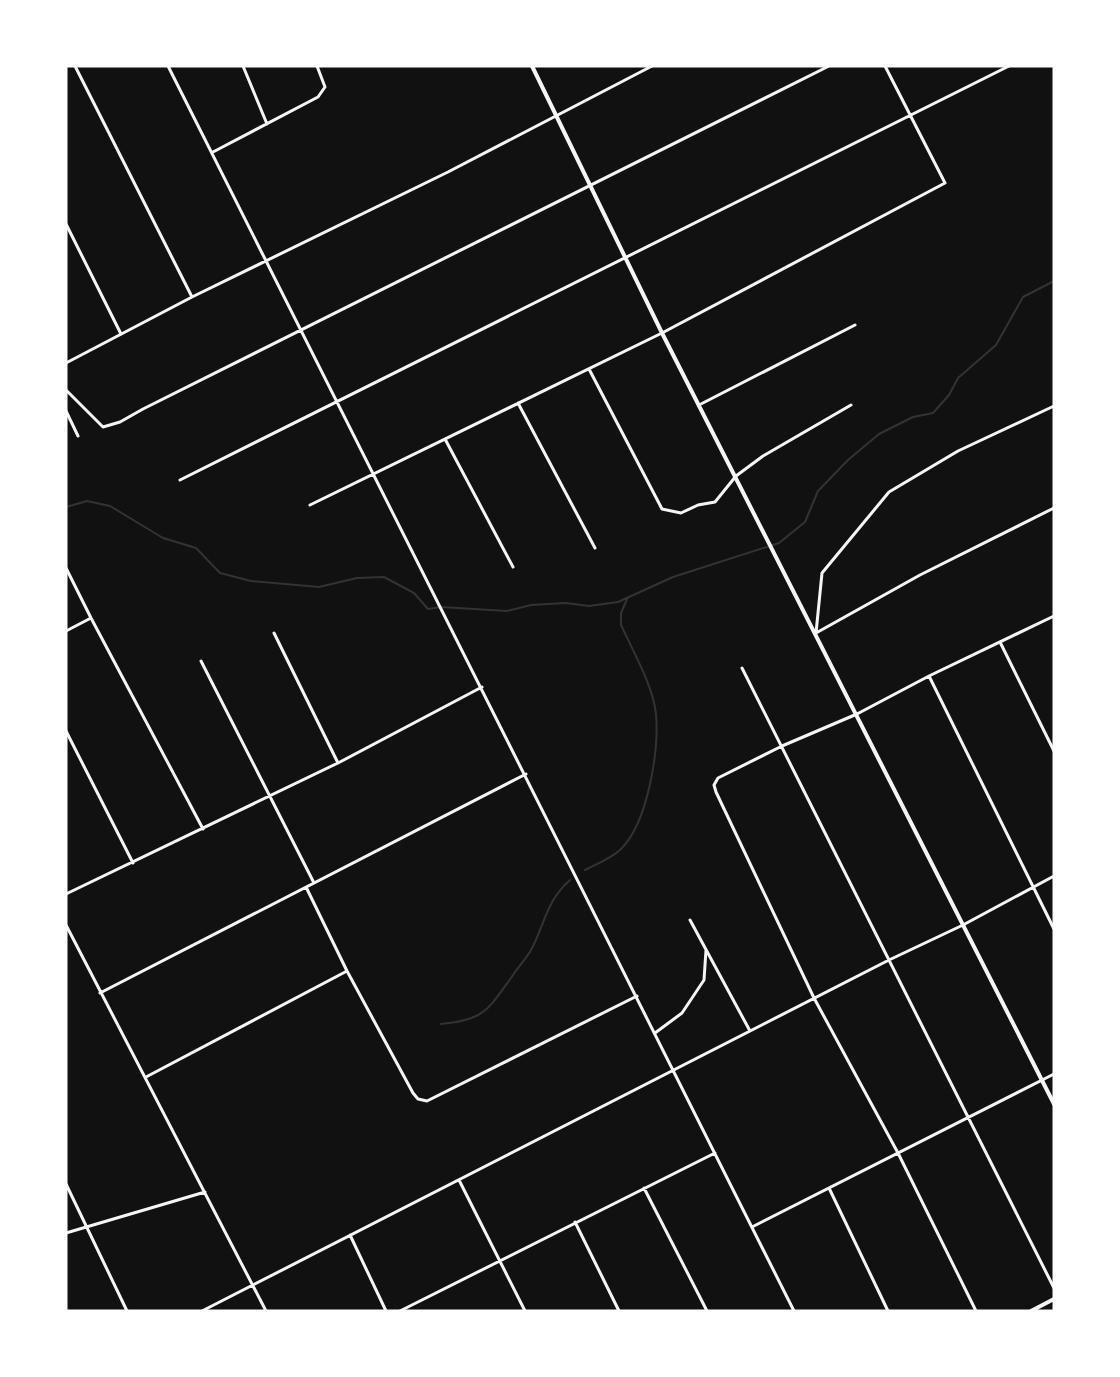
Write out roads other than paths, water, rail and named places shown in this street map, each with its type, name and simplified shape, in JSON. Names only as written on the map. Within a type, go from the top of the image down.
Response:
[{"type":"street","points":[[76,66],[192,297]]},
{"type":"street","points":[[168,66],[526,774],[794,1311]]},
{"type":"street","points":[[243,66],[267,124]]},
{"type":"street","points":[[213,152],[318,97],[325,87],[317,66]]},
{"type":"street","points":[[532,66],[662,333],[1054,1104]]},
{"type":"street","points":[[66,363],[192,297],[266,262],[652,66]]},
{"type":"street","points":[[66,390],[103,427],[120,422],[829,66]]},
{"type":"street","points":[[310,505],[662,333],[945,183],[885,66]]},
{"type":"street","points":[[180,480],[1008,66]]},
{"type":"street","points":[[66,224],[121,334]]},
{"type":"street","points":[[699,405],[856,325]]},
{"type":"street","points":[[589,368],[662,509],[680,513],[698,505],[715,502],[736,476],[763,456],[851,405]]},
{"type":"street","points":[[518,403],[595,548]]},
{"type":"street","points":[[816,633],[822,573],[888,492],[958,451],[1054,406]]},
{"type":"street","points":[[66,411],[78,436]]},
{"type":"street","points":[[445,439],[513,567]]},
{"type":"street","points":[[816,633],[920,576],[1054,508]]},
{"type":"street","points":[[66,568],[204,829]]},
{"type":"street","points":[[976,1311],[898,1153],[814,998],[714,785],[718,778],[782,746],[857,714],[929,676],[1054,616]]},
{"type":"street","points":[[66,631],[91,618]]},
{"type":"street","points":[[274,633],[338,763]]},
{"type":"street","points":[[1000,642],[1054,751]]},
{"type":"street","points":[[201,661],[314,883]]},
{"type":"street","points":[[742,668],[1054,1288]]},
{"type":"street","points":[[929,676],[1054,929]]},
{"type":"street","points":[[66,894],[338,763],[482,687]]},
{"type":"street","points":[[66,732],[133,863]]},
{"type":"street","points":[[100,993],[526,774]]},
{"type":"street","points":[[202,1311],[814,998],[963,926],[1054,876]]},
{"type":"street","points":[[306,887],[347,971],[412,1093],[418,1099],[427,1101],[637,996]]},
{"type":"street","points":[[690,920],[750,1031]]},
{"type":"street","points":[[66,924],[266,1311]]},
{"type":"street","points":[[655,1033],[682,1013],[704,980],[706,949]]},
{"type":"street","points":[[146,1077],[347,971]]},
{"type":"street","points":[[752,1226],[1054,1074]]},
{"type":"street","points":[[400,1311],[715,1153]]},
{"type":"street","points":[[459,1180],[525,1311]]},
{"type":"street","points":[[66,1184],[127,1311]]},
{"type":"street","points":[[644,1188],[707,1311]]},
{"type":"street","points":[[829,1188],[888,1311]]},
{"type":"street","points":[[66,1233],[205,1192]]},
{"type":"street","points":[[575,1222],[619,1311]]},
{"type":"street","points":[[350,1235],[386,1311]]},
{"type":"street","points":[[1031,1311],[1054,1299]]},
{"type":"waterway","points":[[66,507],[87,501],[110,506],[163,538],[196,548],[220,573],[251,581],[319,587],[357,578],[384,577],[414,593],[428,609],[441,607],[507,611],[531,605],[566,603],[589,606],[618,602],[673,577],[779,543],[805,522],[818,491],[848,460],[879,434],[913,417],[933,413],[949,395],[958,378],[996,345],[1023,297],[1054,281]]},
{"type":"waterway","points":[[585,870],[613,855],[621,849],[630,837],[645,804],[656,747],[656,714],[651,692],[621,625],[621,613],[628,597]]},
{"type":"waterway","points":[[441,1024],[467,1020],[490,1006],[529,953],[556,896],[570,880]]}]
